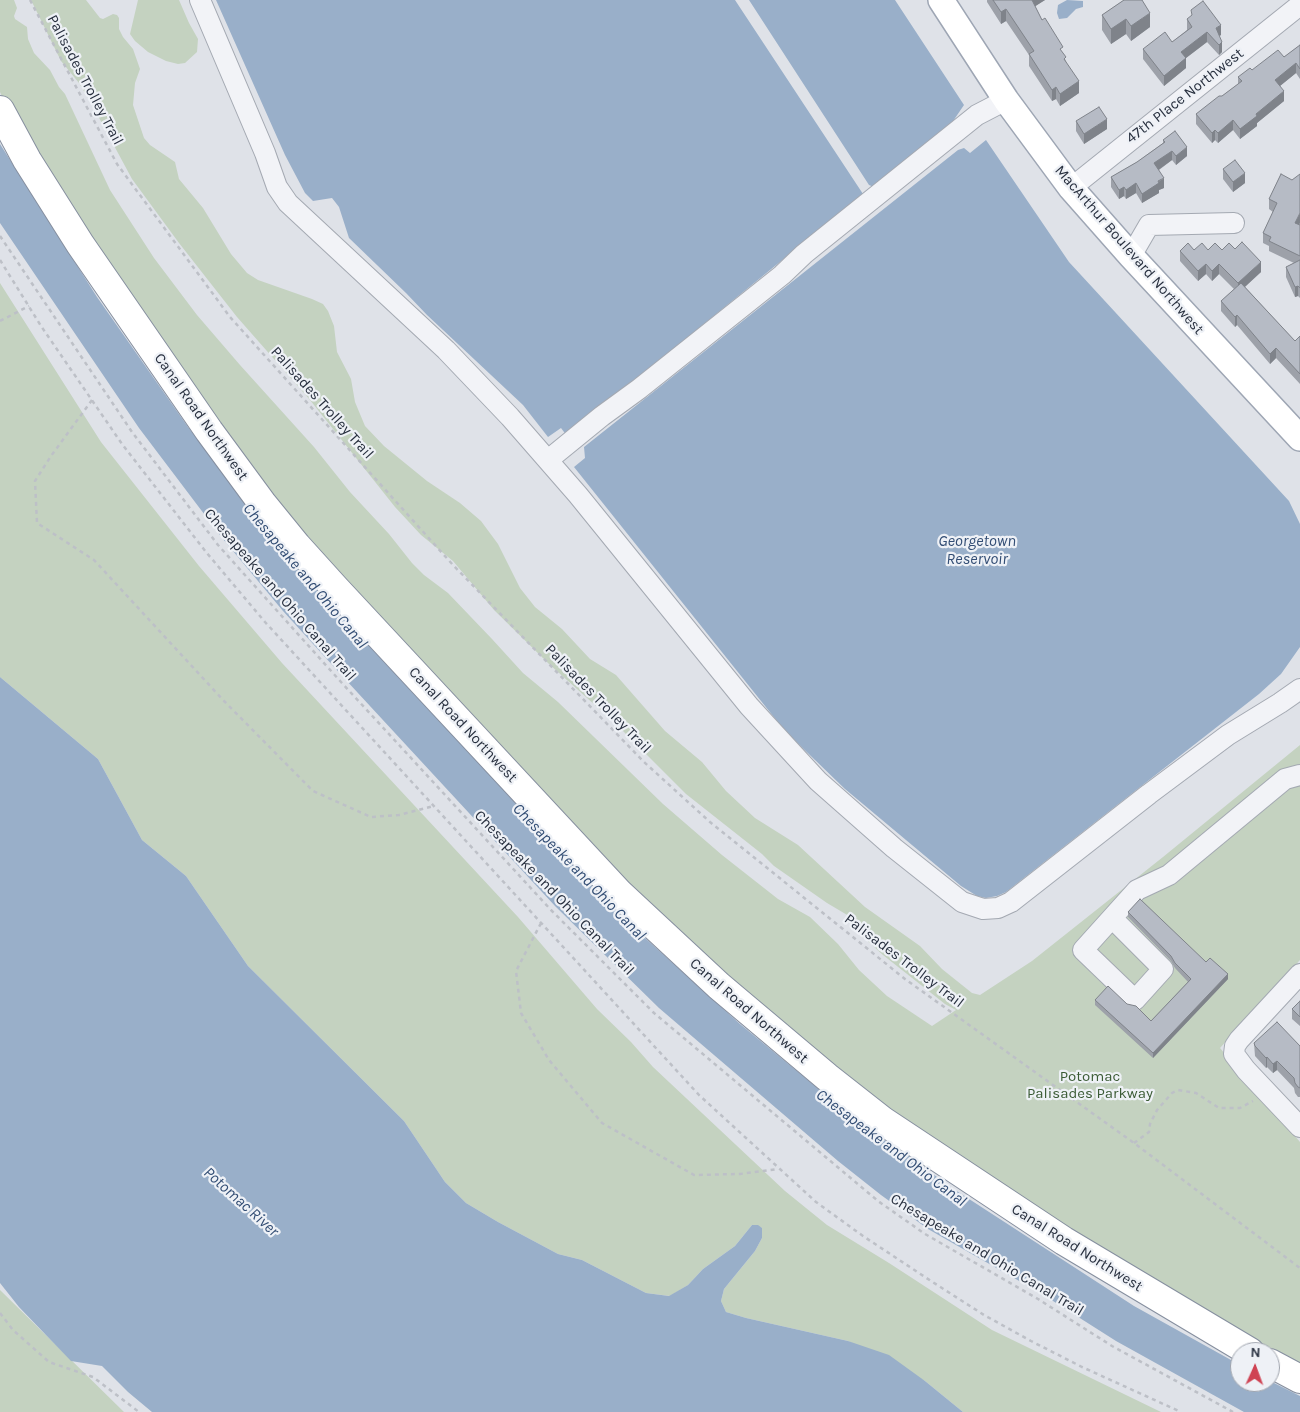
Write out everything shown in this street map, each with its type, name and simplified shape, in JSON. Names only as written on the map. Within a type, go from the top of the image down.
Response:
[{"type":"highway","name":"Canal Road Northwest","points":[[0,110],[39,180],[80,244],[221,448],[262,503],[335,588],[619,894],[719,986],[827,1077],[883,1121],[1049,1232],[1233,1342]]},
{"type":"highway","points":[[1280,1368],[1300,1379]]},
{"type":"main road","name":"MacArthur Boulevard Northwest","points":[[941,0],[1006,100],[1071,188],[1131,256],[1298,433]]},
{"type":"street","points":[[200,0],[277,187],[288,203],[446,350],[510,417],[548,460],[749,706],[818,781],[940,887],[962,902],[983,909],[998,908],[1011,902],[1228,735],[1300,689]]},
{"type":"street","name":"47th Place Northwest","points":[[1071,188],[1300,5]]},
{"type":"street","points":[[548,460],[602,416],[639,390],[804,254],[977,116],[1006,100]]},
{"type":"street","points":[[1131,256],[1149,225],[1234,223]]},
{"type":"street","points":[[1113,919],[1138,890],[1170,875],[1285,779],[1300,775]]},
{"type":"street","points":[[1300,974],[1237,1043],[1234,1050],[1236,1058],[1300,1127]]},
{"type":"path","name":"Palisades Trolley Trail","points":[[30,0],[117,164],[230,317],[473,586],[644,762],[710,822],[905,979],[1134,1143],[1300,1268]]},
{"type":"path","name":"Chesapeake and Ohio Canal Trail","points":[[0,236],[132,432],[218,545],[551,910],[654,1013],[878,1201],[925,1234],[1038,1299],[1112,1346],[1233,1412]]},
{"type":"path","points":[[0,260],[122,444],[212,559],[265,622],[698,1094],[816,1202],[863,1236],[984,1314],[1082,1367],[1180,1412]]},
{"type":"path","points":[[0,321],[29,306]]},
{"type":"path","points":[[92,400],[35,481],[37,523],[94,560],[224,701],[313,791],[372,817],[399,815],[434,806]]},
{"type":"path","points":[[541,923],[516,971],[521,1013],[549,1060],[602,1123],[694,1175],[740,1174],[779,1169]]},
{"type":"path","points":[[1134,1143],[1149,1132],[1150,1124],[1157,1110],[1172,1093],[1178,1090],[1196,1093],[1219,1108],[1240,1108],[1268,1093]]},
{"type":"path","points":[[0,1313],[13,1330],[49,1362],[93,1377],[138,1412]]},
{"type":"green space","name":"Potomac Palisades Parkway","points":[[0,0],[14,0],[17,8],[14,16],[15,19],[27,27],[28,39],[34,53],[50,70],[65,94],[110,190],[154,258],[197,315],[314,447],[350,492],[389,534],[412,563],[424,575],[448,593],[523,673],[558,702],[663,804],[722,855],[778,899],[810,917],[838,944],[859,970],[887,996],[932,1026],[956,1010],[945,1004],[883,955],[861,935],[856,928],[854,919],[827,903],[774,866],[762,854],[686,794],[615,723],[549,664],[494,610],[453,561],[421,535],[395,507],[310,400],[237,317],[132,179],[90,101],[79,83],[61,61],[31,0],[86,0],[100,18],[103,19],[113,14],[117,15],[119,18],[119,29],[133,49],[140,69],[135,83],[133,105],[144,138],[150,145],[175,162],[179,179],[203,208],[231,254],[247,273],[258,280],[323,304],[334,326],[337,352],[351,379],[355,402],[365,426],[384,446],[481,521],[498,544],[520,588],[535,607],[562,629],[590,659],[616,675],[665,731],[702,762],[726,791],[755,818],[798,845],[865,907],[920,946],[942,969],[972,993],[980,995],[1032,961],[1300,745],[1300,960],[1220,1048],[1300,1142],[1300,1370],[1280,1360],[1280,1342],[1248,1342],[1205,1317],[889,1113],[670,928],[354,595],[229,444],[10,115],[0,92]]},
{"type":"green space","points":[[138,0],[179,0],[198,39],[197,52],[185,63],[178,64],[166,61],[148,52],[135,41],[130,34]]},
{"type":"green space","points":[[0,283],[101,442],[199,566],[282,663],[518,917],[597,1009],[631,1042],[653,1067],[785,1191],[827,1225],[992,1330],[1161,1412],[963,1412],[925,1381],[848,1341],[726,1312],[721,1301],[724,1289],[755,1251],[762,1238],[762,1228],[752,1225],[735,1246],[703,1269],[688,1285],[670,1296],[646,1293],[582,1260],[558,1254],[466,1203],[445,1182],[404,1121],[248,966],[186,876],[142,840],[98,759],[0,677]]},
{"type":"green space","points":[[0,1290],[124,1412],[0,1412]]},
{"type":"water","points":[[216,0],[735,0],[863,194],[567,436],[561,428],[548,437],[523,405],[427,315],[349,238],[339,207],[332,198],[313,201],[305,193],[285,155]]},
{"type":"water","points":[[749,0],[895,0],[964,105],[949,127],[874,187],[869,185]]},
{"type":"water","points":[[1067,0],[1083,1],[1083,7],[1076,9],[1067,18],[1059,19],[1057,13],[1058,5]]},
{"type":"water","name":"Georgetown Reservoir","points":[[986,140],[1069,262],[1289,501],[1300,524],[1300,647],[1281,674],[1259,694],[1006,892],[986,898],[977,896],[961,886],[845,789],[785,731],[574,467],[585,458],[584,447],[958,150],[964,148],[970,153]]},
{"type":"water","name":"Chesapeake and Ohio Canal","points":[[0,144],[97,297],[188,427],[294,564],[589,882],[645,938],[740,1024],[867,1129],[909,1156],[949,1186],[1134,1306],[1230,1359],[1230,1392],[1280,1392],[1280,1386],[1300,1396],[1300,1412],[1244,1412],[1116,1341],[1042,1294],[928,1229],[838,1161],[659,1008],[555,906],[283,611],[223,539],[139,428],[0,223]]},
{"type":"water","name":"Potomac River","points":[[0,677],[98,759],[142,840],[186,876],[248,966],[404,1121],[445,1182],[466,1203],[558,1254],[582,1260],[646,1293],[669,1296],[688,1285],[703,1269],[735,1246],[752,1225],[758,1225],[762,1228],[762,1238],[755,1251],[724,1289],[721,1301],[726,1312],[848,1341],[889,1355],[963,1412],[152,1412],[128,1392],[102,1366],[71,1361],[19,1307],[0,1283]]},
{"type":"building","points":[[993,0],[1032,0],[1042,20],[1045,18],[1063,47],[1060,49],[1066,57],[1064,59],[1079,81],[1060,94],[1056,87],[1052,90],[1029,54],[1034,51],[1006,9],[1001,12]]},
{"type":"building","points":[[1124,0],[1142,0],[1150,13],[1131,26],[1126,19],[1111,29],[1102,15]]},
{"type":"building","points":[[1203,1],[1221,25],[1216,28],[1222,42],[1219,45],[1207,32],[1181,52],[1186,58],[1164,76],[1143,49],[1165,32],[1172,42],[1192,27],[1187,19],[1192,15],[1191,10]]},
{"type":"building","points":[[1300,45],[1300,69],[1296,63],[1275,80],[1284,91],[1240,129],[1233,120],[1218,133],[1215,130],[1212,133],[1196,114],[1242,81],[1238,77],[1250,68],[1252,70],[1278,50],[1284,57]]},
{"type":"building","points":[[1099,107],[1107,119],[1084,134],[1076,121]]},
{"type":"building","points":[[1175,131],[1187,147],[1176,156],[1172,151],[1154,163],[1164,178],[1142,194],[1136,183],[1126,190],[1124,187],[1119,190],[1111,177],[1137,162],[1165,142],[1163,140]]},
{"type":"building","points":[[1235,160],[1245,173],[1233,182],[1223,169]]},
{"type":"building","points":[[1281,174],[1292,180],[1300,174],[1300,213],[1295,223],[1300,225],[1300,256],[1269,241],[1271,237],[1263,233],[1277,203],[1269,199]]},
{"type":"building","points":[[1242,242],[1261,262],[1238,283],[1219,264],[1212,271],[1206,264],[1198,271],[1180,251],[1188,243],[1194,250],[1202,243],[1208,250],[1215,243],[1222,250],[1229,243],[1235,249]]},
{"type":"building","points":[[1300,260],[1300,288],[1298,286],[1295,287],[1286,267]]},
{"type":"building","points":[[1241,283],[1295,341],[1300,336],[1300,374],[1276,348],[1270,354],[1237,315],[1235,317],[1221,301]]},
{"type":"building","points":[[1140,899],[1206,962],[1210,958],[1228,974],[1153,1053],[1095,1000],[1108,986],[1127,1004],[1136,1006],[1151,1021],[1191,979],[1128,912]]},
{"type":"building","points":[[1300,1001],[1300,1017],[1292,1009]]},
{"type":"building","points":[[1277,1022],[1300,1046],[1300,1088],[1295,1083],[1294,1078],[1277,1061],[1273,1064],[1255,1046],[1254,1043]]}]
